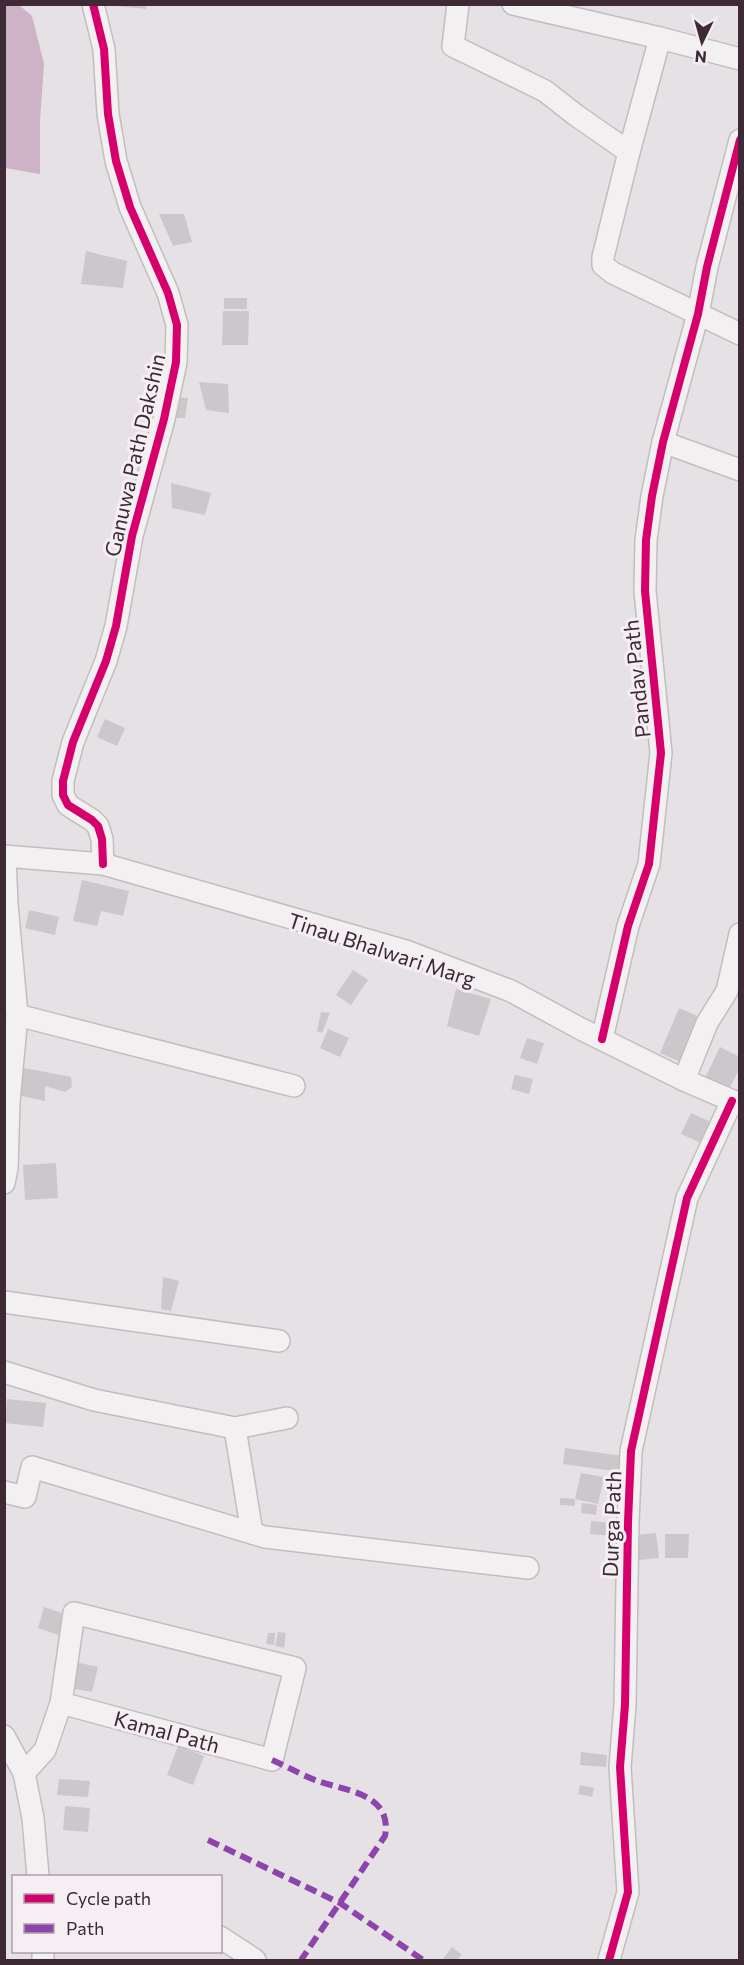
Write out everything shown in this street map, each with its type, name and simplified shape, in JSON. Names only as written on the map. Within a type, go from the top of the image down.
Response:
[{"type":"street","name":"Ganuwa Path Dakshin","points":[[93,4],[104,49],[108,114],[116,161],[130,207],[168,293],[177,325],[176,362],[164,420],[132,536],[116,626],[106,661],[73,742],[63,781],[63,795],[68,805],[98,826],[102,839],[103,864]]},
{"type":"street","points":[[458,4],[453,46],[545,91],[629,152]]},
{"type":"street","points":[[513,4],[660,38],[740,60]]},
{"type":"street","points":[[660,38],[629,152],[603,265],[613,273],[740,334]]},
{"type":"street","name":"Pandav Path","points":[[602,1039],[628,926],[648,864],[661,753],[645,591],[646,540],[652,496],[663,442],[698,314],[707,267],[739,144]]},
{"type":"street","points":[[663,442],[740,470]]},
{"type":"street","name":"Tinau Bhalwari Marg","points":[[5,856],[103,864],[406,951],[511,991],[684,1080],[736,1103]]},
{"type":"street","points":[[4,1183],[7,1168],[9,1102],[17,1015],[5,856]]},
{"type":"street","points":[[684,1080],[707,1023],[727,991],[740,934]]},
{"type":"street","points":[[17,1015],[294,1086]]},
{"type":"street","name":"Durga Path","points":[[609,1960],[628,1892],[620,1767],[625,1705],[628,1522],[632,1451],[687,1198],[736,1103]]},
{"type":"street","points":[[4,1302],[279,1341]]},
{"type":"street","points":[[4,1372],[94,1400],[235,1428],[287,1418]]},
{"type":"street","points":[[235,1428],[252,1533]]},
{"type":"street","points":[[4,1492],[25,1497],[32,1467],[265,1537],[528,1568]]},
{"type":"street","name":"Kamal Path","points":[[75,1613],[295,1668],[272,1760],[61,1703],[75,1613]]},
{"type":"street","points":[[24,1773],[45,1750],[61,1703]]},
{"type":"street","points":[[4,1736],[24,1773],[33,1818],[38,1875]]},
{"type":"street","points":[[222,1939],[255,1960]]},
{"type":"shaded area","points":[[4,5],[19,5],[32,16],[44,64],[40,120],[40,174],[5,168]]},
{"type":"building","points":[[117,4],[146,4],[146,9],[116,6]]},
{"type":"building","points":[[159,214],[184,214],[192,242],[173,246]]},
{"type":"building","points":[[86,251],[127,261],[123,288],[81,284]]},
{"type":"building","points":[[224,298],[247,298],[247,309],[224,309]]},
{"type":"building","points":[[223,311],[249,311],[248,345],[222,345]]},
{"type":"building","points":[[199,382],[228,384],[229,413],[206,410]]},
{"type":"building","points":[[172,397],[188,398],[185,418],[170,418]]},
{"type":"building","points":[[171,483],[211,493],[205,515],[172,508]]},
{"type":"building","points":[[105,719],[125,728],[117,746],[97,737]]},
{"type":"building","points":[[82,880],[129,891],[123,916],[101,911],[97,926],[73,921]]},
{"type":"building","points":[[29,910],[59,917],[55,935],[25,928]]},
{"type":"building","points":[[353,970],[368,980],[351,1005],[336,995]]},
{"type":"building","points":[[456,989],[491,999],[479,1036],[447,1026]]},
{"type":"building","points":[[679,1008],[704,1019],[685,1064],[660,1053]]},
{"type":"building","points":[[321,1012],[330,1013],[322,1033],[317,1031]]},
{"type":"building","points":[[328,1029],[349,1038],[340,1057],[320,1048]]},
{"type":"building","points":[[527,1038],[544,1043],[537,1064],[520,1058]]},
{"type":"building","points":[[720,1047],[740,1057],[740,1068],[729,1089],[705,1078]]},
{"type":"building","points":[[19,1067],[71,1077],[72,1087],[65,1092],[45,1086],[45,1101],[17,1095]]},
{"type":"building","points":[[515,1075],[533,1079],[529,1094],[511,1089]]},
{"type":"building","points":[[691,1113],[711,1122],[701,1143],[681,1134]]},
{"type":"building","points":[[56,1163],[58,1198],[25,1200],[23,1165]]},
{"type":"building","points":[[163,1277],[179,1281],[171,1311],[161,1309]]},
{"type":"building","points":[[7,1399],[46,1403],[43,1427],[5,1423]]},
{"type":"building","points":[[565,1448],[623,1456],[621,1472],[563,1464]]},
{"type":"building","points":[[581,1473],[604,1477],[598,1504],[575,1499]]},
{"type":"building","points":[[560,1498],[575,1499],[575,1506],[560,1505]]},
{"type":"building","points":[[582,1503],[597,1505],[596,1515],[581,1513]]},
{"type":"building","points":[[591,1521],[612,1523],[611,1536],[590,1534]]},
{"type":"building","points":[[656,1533],[659,1558],[639,1560],[636,1535]]},
{"type":"building","points":[[665,1534],[689,1534],[688,1558],[665,1558]]},
{"type":"building","points":[[44,1607],[65,1614],[59,1635],[38,1628]]},
{"type":"building","points":[[278,1632],[286,1633],[284,1648],[275,1646]]},
{"type":"building","points":[[268,1633],[275,1633],[274,1645],[266,1644]]},
{"type":"building","points":[[75,1662],[98,1667],[92,1692],[70,1688]]},
{"type":"building","points":[[178,1746],[204,1756],[193,1785],[167,1775]]},
{"type":"building","points":[[581,1752],[607,1755],[606,1767],[580,1765]]},
{"type":"building","points":[[59,1779],[90,1781],[88,1797],[57,1795]]},
{"type":"building","points":[[580,1785],[594,1788],[592,1797],[578,1794]]},
{"type":"building","points":[[65,1806],[90,1808],[88,1832],[63,1830]]},
{"type":"building","points":[[452,1947],[462,1955],[457,1960],[442,1960]]},
{"type":"marked path","points":[[272,1760],[315,1780],[364,1796],[381,1810],[385,1821],[385,1836],[301,1960]]},
{"type":"marked path","points":[[208,1840],[340,1903],[423,1960]]},
{"type":"cycle path","points":[[93,4],[104,49],[108,114],[116,161],[130,207],[168,293],[177,325],[176,362],[164,419],[132,536],[116,626],[106,661],[73,742],[63,781],[63,795],[68,805],[98,826],[102,839],[103,864]]},
{"type":"cycle path","points":[[602,1039],[628,926],[649,864],[661,753],[645,591],[646,540],[652,496],[663,442],[698,314],[707,267],[740,140]]},
{"type":"cycle path","points":[[609,1960],[628,1892],[620,1767],[625,1705],[631,1451],[687,1198],[732,1101]]}]
